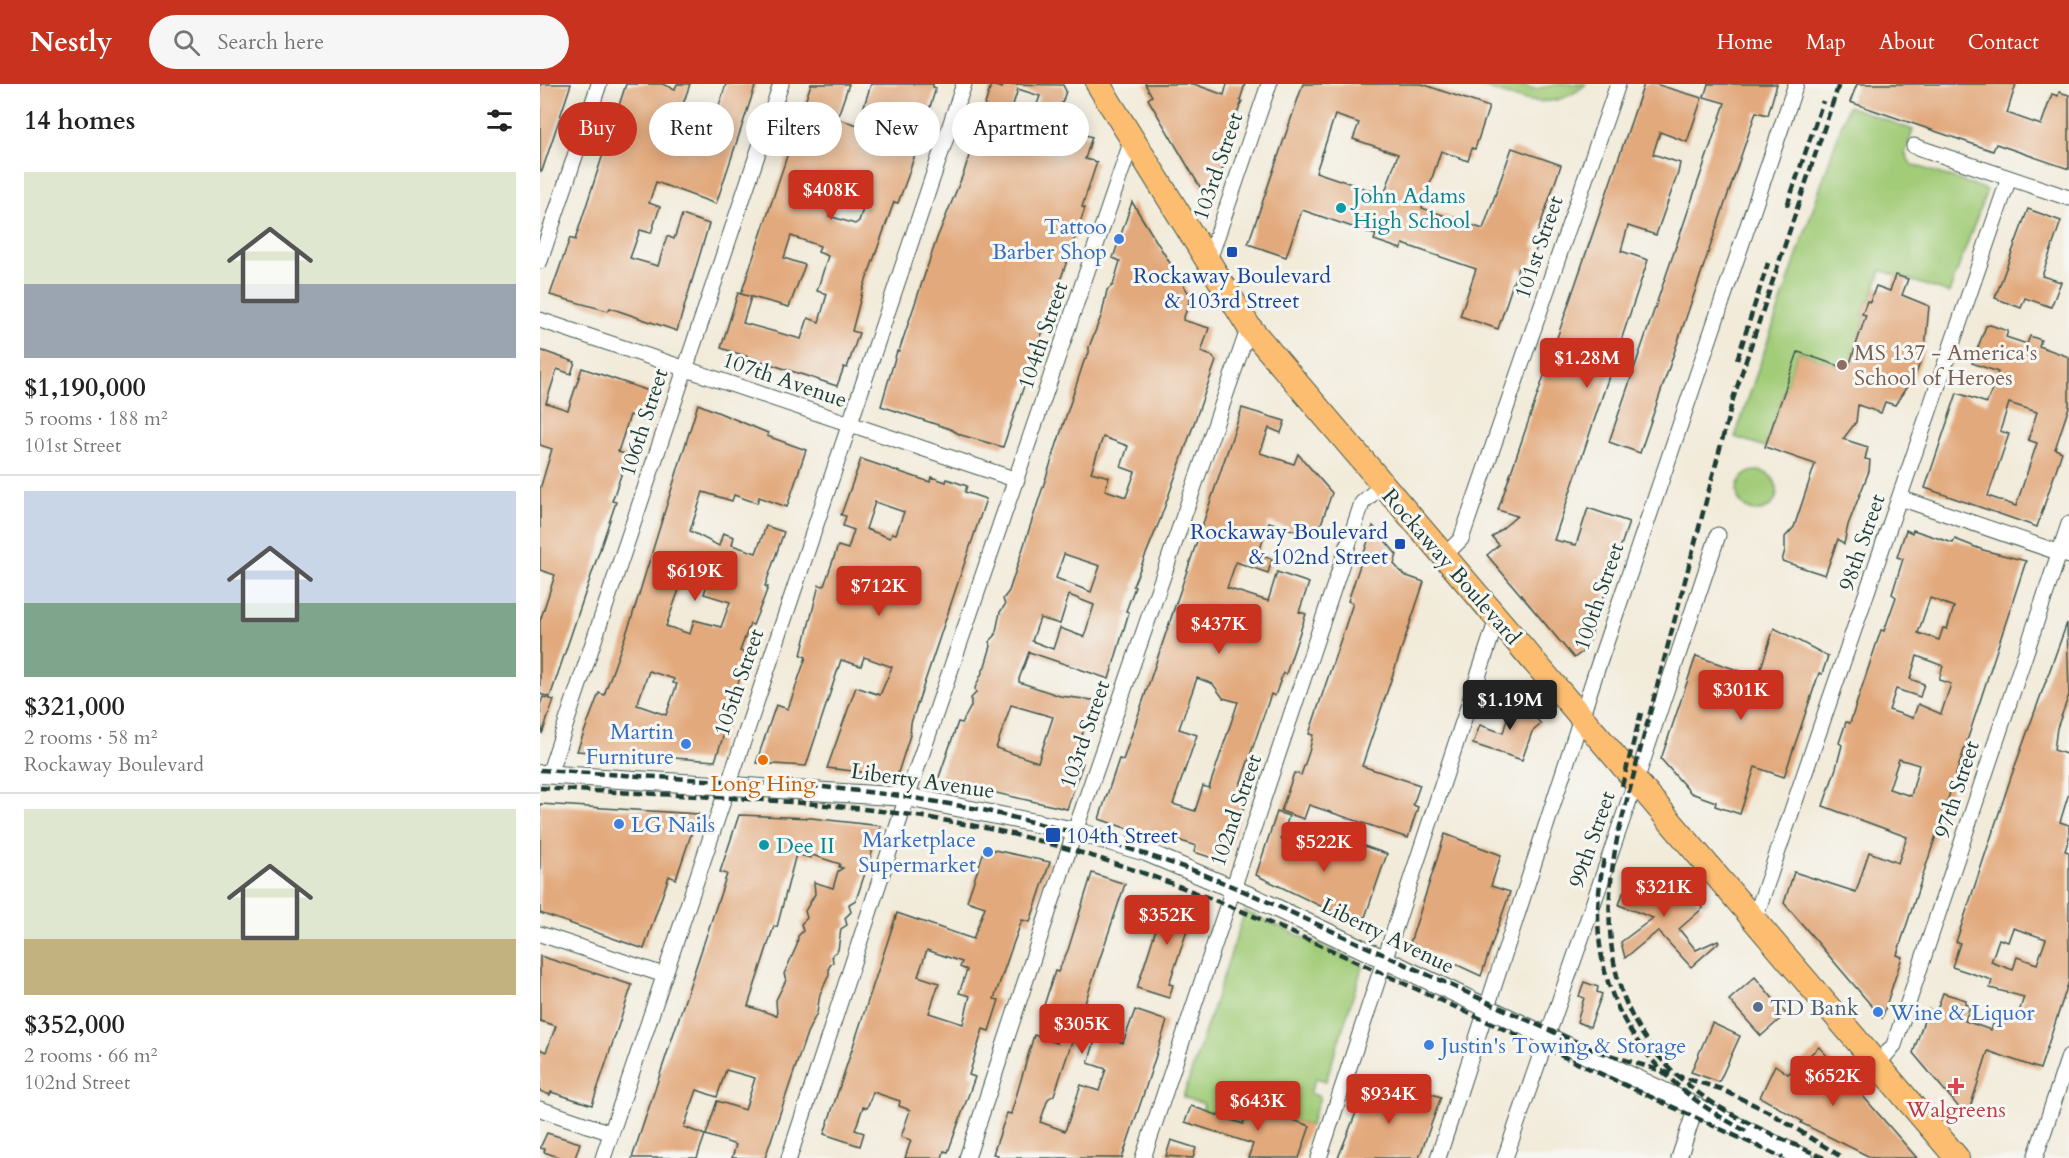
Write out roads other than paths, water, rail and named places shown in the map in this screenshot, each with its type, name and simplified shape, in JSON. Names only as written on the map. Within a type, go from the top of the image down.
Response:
[{"type":"main road","name":"Rockaway Boulevard","points":[[1098,84],[1248,327],[1957,1158]]},
{"type":"street","points":[[540,261],[599,84]]},
{"type":"street","name":"106th Street","points":[[545,774],[781,84]]},
{"type":"street","name":"105th Street","points":[[603,1158],[964,84]]},
{"type":"street","name":"103rd Street","points":[[1208,263],[1269,84]]},
{"type":"street","name":"101st Street","points":[[1443,556],[1461,539],[1618,84]]},
{"type":"street","name":"100th Street","points":[[1438,1158],[1488,1011],[1581,718],[1796,84]]},
{"type":"street","name":"104th Street","points":[[789,1158],[907,797],[1132,140]]},
{"type":"street","points":[[1914,146],[2069,198]]},
{"type":"street","name":"98th Street","points":[[1754,921],[2009,178]]},
{"type":"street","name":"107th Avenue","points":[[540,320],[1017,480]]},
{"type":"street","name":"103rd Street","points":[[967,1158],[1075,831],[1248,327]]},
{"type":"street","name":"102nd Street","points":[[1143,1158],[1362,503],[1382,485]]},
{"type":"street","points":[[1900,498],[2064,554]]},
{"type":"street","name":"97th Street","points":[[1878,1064],[1894,1046],[2064,554],[2069,524]]},
{"type":"street","name":"99th Street","points":[[1505,1158],[1718,535]]},
{"type":"street","points":[[1319,1158],[1497,619]]},
{"type":"street","name":"Liberty Avenue","points":[[545,774],[907,797],[1075,831],[1146,852],[1232,888],[1488,1011],[1804,1158]]},
{"type":"street","points":[[540,934],[664,975]]},
{"type":"street","points":[[2035,1158],[2069,1056]]},
{"type":"street","points":[[1678,1158],[1696,1107]]},
{"type":"street","points":[[540,1109],[611,1133]]},
{"type":"railway","points":[[1824,1158],[1754,1126],[1713,1103],[1679,1077],[1653,1049],[1633,1018],[1620,985],[1612,950],[1610,913],[1612,874],[1618,834],[1733,399],[1839,84]]},
{"type":"railway","points":[[1787,206],[1823,101]]},
{"type":"railway","points":[[1737,360],[1768,263]]},
{"type":"railway","points":[[1622,786],[1641,713]]},
{"type":"railway","points":[[540,770],[823,787],[902,796],[979,809],[1100,839],[1195,871],[1253,895],[1593,1050],[1721,1089],[1769,1112],[1843,1158]]},
{"type":"railway","points":[[540,788],[828,805],[942,820],[1053,845],[1158,879],[1260,919],[1783,1158]]},
{"type":"railway","points":[[1604,859],[1598,905],[1600,947],[1610,987],[1626,1023],[1648,1055],[1677,1085],[1711,1111],[1750,1133]]},
{"type":"place","name":"John Adams High School","points":[[1341,208]]},
{"type":"place","name":"Tattoo Barber Shop","points":[[1119,239]]},
{"type":"place","name":"Rockaway Boulevard & 103rd Street","points":[[1232,252]]},
{"type":"place","name":"MS 137 - America's School of Heroes","points":[[1842,365]]},
{"type":"place","name":"Rockaway Boulevard & 102nd Street","points":[[1400,544]]},
{"type":"place","name":"Martin Furniture","points":[[686,744]]},
{"type":"place","name":"Long Hing","points":[[763,760]]},
{"type":"place","name":"LG Nails","points":[[619,824]]},
{"type":"place","name":"104th Street","points":[[1053,835]]},
{"type":"place","name":"Dee II","points":[[764,845]]},
{"type":"place","name":"Marketplace Supermarket","points":[[988,852]]},
{"type":"place","name":"TD Bank","points":[[1758,1007]]},
{"type":"place","name":"Wine & Liquor","points":[[1878,1012]]},
{"type":"place","name":"Justin's Towing & Storage","points":[[1429,1045]]},
{"type":"place","name":"Walgreens","points":[[1956,1086]]}]
